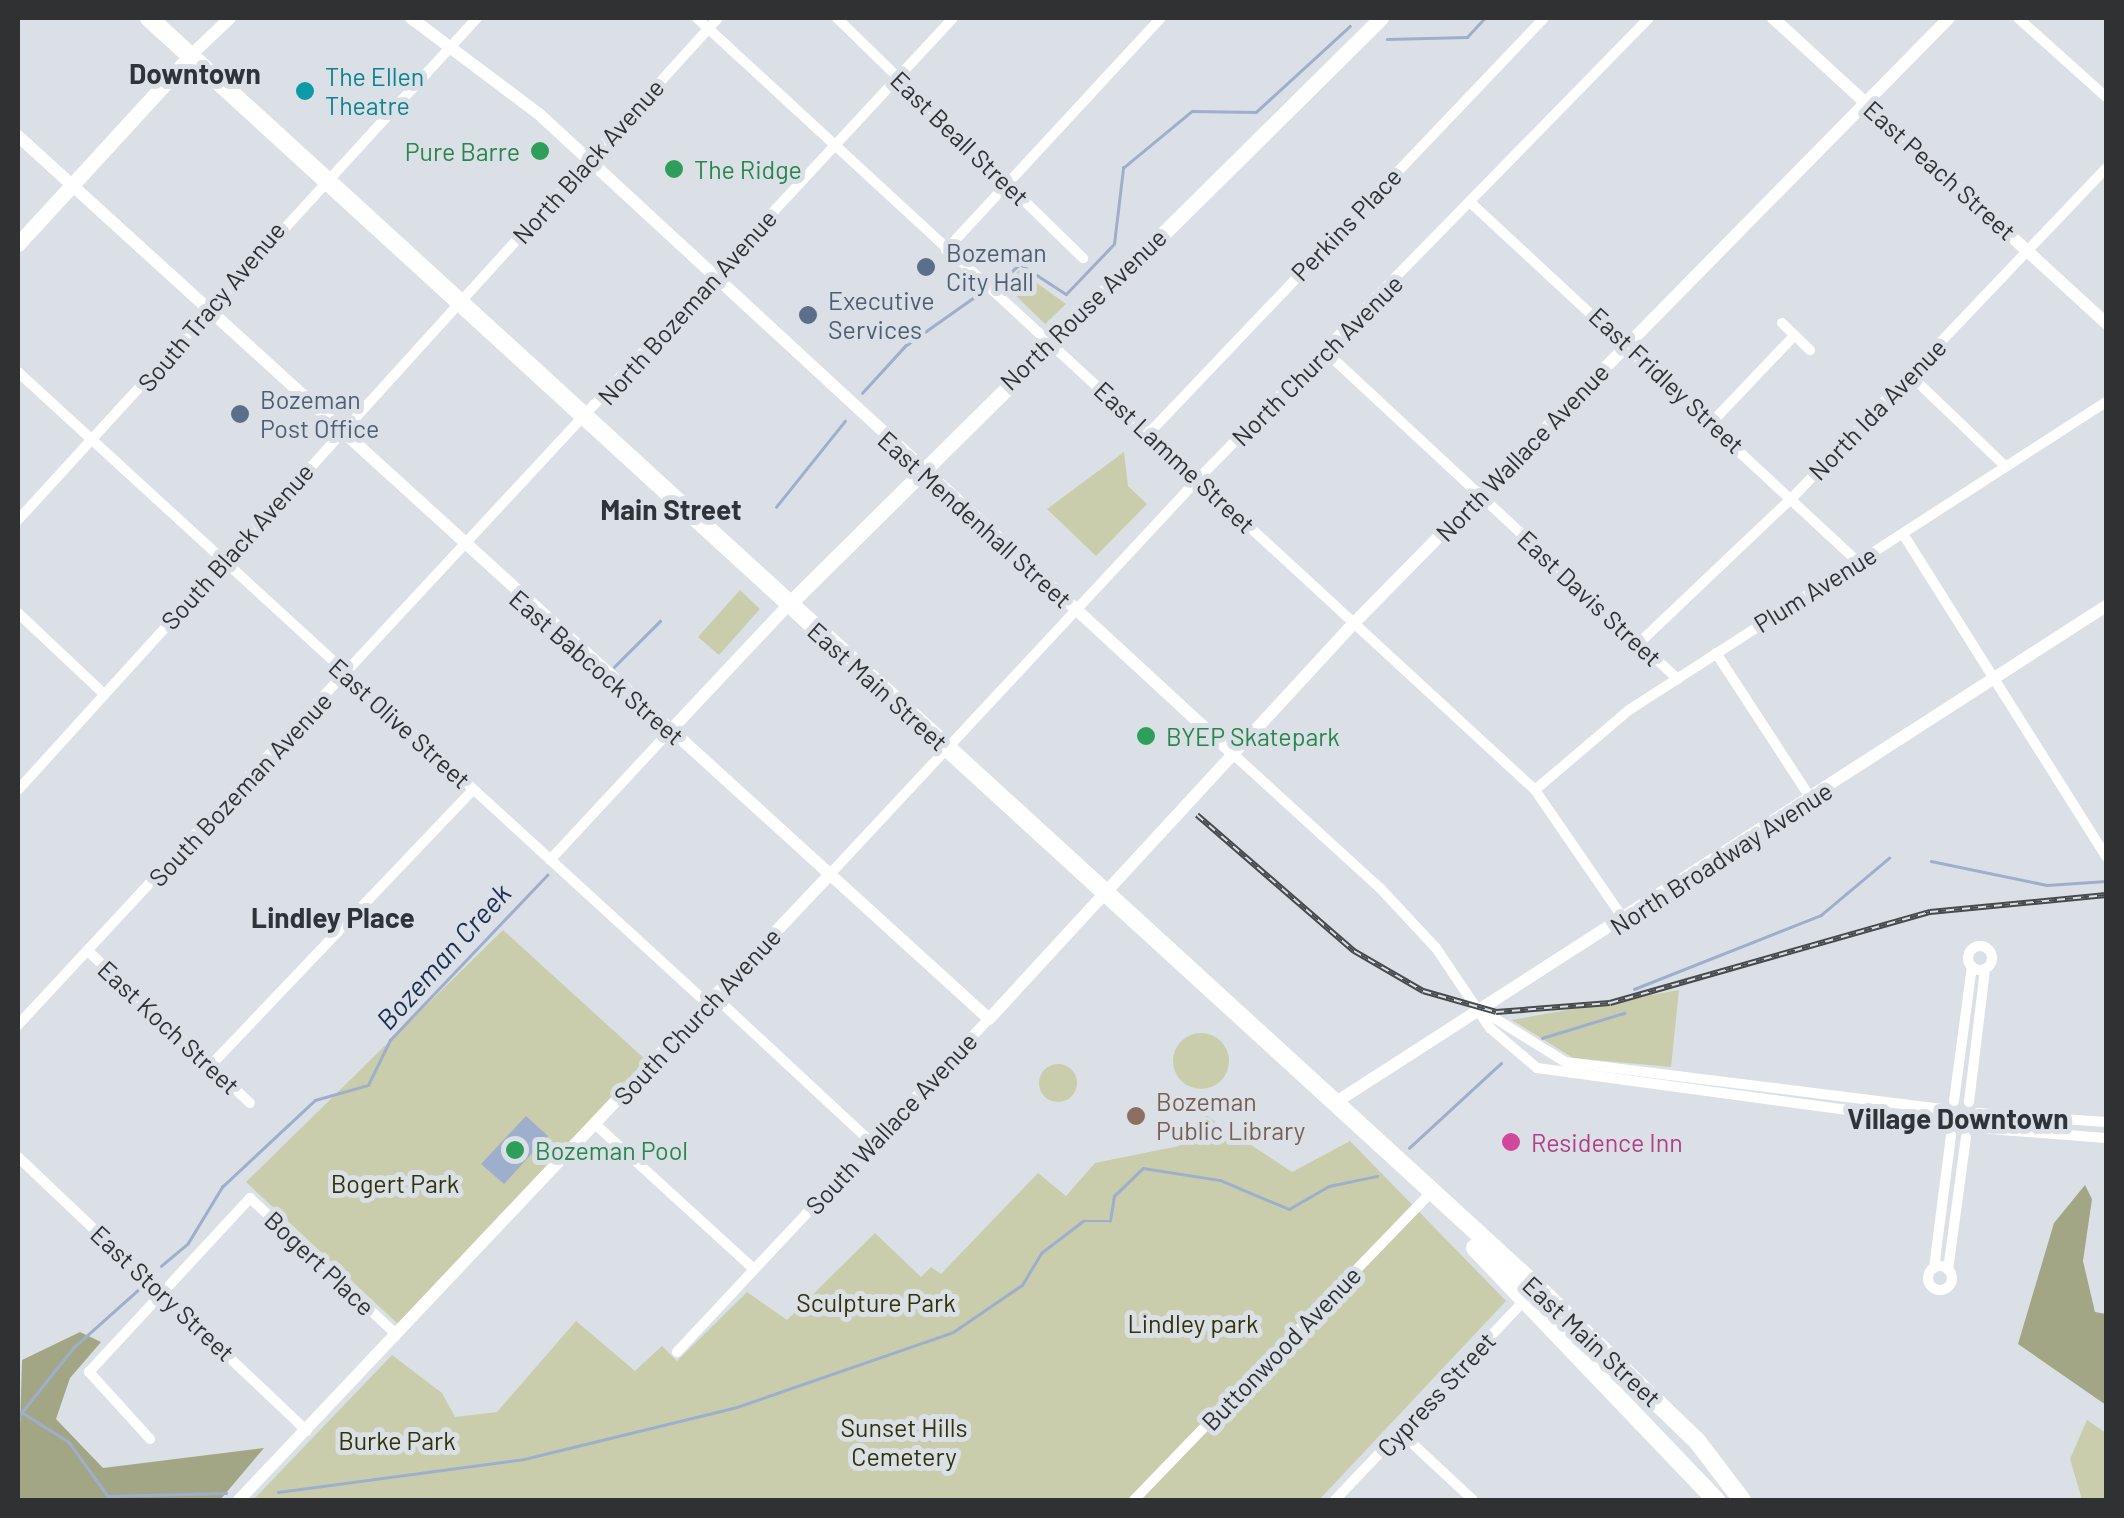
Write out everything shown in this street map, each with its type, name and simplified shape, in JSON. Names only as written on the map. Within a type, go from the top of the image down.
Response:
[{"type":"highway","name":"East Main Street","points":[[149,18],[1333,1104],[1530,1294],[1687,1430],[1742,1500]]},
{"type":"highway","name":"East Main Street","points":[[1530,1294],[1716,1500]]},
{"type":"main road","name":"North Rouse Avenue","points":[[789,604],[920,467],[1381,18]]},
{"type":"main road","points":[[18,244],[190,56]]},
{"type":"street","points":[[190,56],[230,18]]},
{"type":"street","name":"East Mendenhall Street","points":[[411,18],[587,161],[1380,888],[1518,1054],[1558,1076],[1942,1123]]},
{"type":"street","name":"South Tracy Avenue","points":[[18,520],[477,18]]},
{"type":"street","name":"East Lamme Street","points":[[697,18],[946,250],[1200,477],[1352,624],[1535,790],[1626,922]]},
{"type":"street","name":"North Black Avenue","points":[[459,304],[718,18]]},
{"type":"street","name":"East Beall Street","points":[[836,18],[1083,258]]},
{"type":"street","name":"North Bozeman Avenue","points":[[584,419],[952,18]]},
{"type":"street","points":[[946,250],[1161,18]]},
{"type":"street","name":"Perkins Place","points":[[1150,432],[1544,18]]},
{"type":"street","name":"North Church Avenue","points":[[947,749],[1200,477],[1327,353],[1649,18]]},
{"type":"street","name":"East Peach Street","points":[[1773,18],[2106,323]]},
{"type":"street","name":"North Wallace Avenue","points":[[1105,894],[1352,624],[1949,18]]},
{"type":"street","points":[[2018,18],[2106,97]]},
{"type":"street","name":"East Babcock Street","points":[[18,136],[206,315],[464,550],[989,1019]]},
{"type":"street","name":"North Ida Avenue","points":[[1639,643],[1793,496],[2106,168]]},
{"type":"street","name":"East Fridley Street","points":[[1471,203],[1793,496],[1858,562]]},
{"type":"street","name":"South Black Avenue","points":[[18,790],[459,304]]},
{"type":"street","points":[[1782,323],[1810,350]]},
{"type":"street","points":[[1712,422],[1794,336]]},
{"type":"street","name":"East Davis Street","points":[[1327,353],[1678,679]]},
{"type":"street","name":"East Olive Street","points":[[18,372],[550,860],[872,1143]]},
{"type":"street","points":[[1910,375],[2004,465]]},
{"type":"street","name":"Plum Avenue","points":[[1535,790],[1584,742],[2106,402]]},
{"type":"street","name":"South Bozeman Avenue","points":[[18,1025],[584,419]]},
{"type":"street","points":[[1903,534],[2106,856]]},
{"type":"street","points":[[550,860],[789,604]]},
{"type":"street","name":"North Broadway Avenue","points":[[1333,1104],[1626,922],[2106,606]]},
{"type":"street","points":[[18,613],[104,694]]},
{"type":"street","points":[[1716,653],[1811,799]]},
{"type":"street","name":"South Church Avenue","points":[[239,1500],[947,749]]},
{"type":"street","points":[[210,1066],[474,790]]},
{"type":"street","name":"South Wallace Avenue","points":[[677,1352],[1105,894]]},
{"type":"street","points":[[1978,1113],[1976,1128],[1966,1137],[1948,1270],[1952,1281],[1940,1291],[1928,1282],[1934,1268],[1951,1135],[1942,1123],[1949,1105],[1972,966],[1970,952],[1984,946],[1993,960],[1986,969],[1968,1102],[1978,1113],[2106,1122]]},
{"type":"street","name":"East Koch Street","points":[[88,951],[250,1103]]},
{"type":"street","points":[[1972,966],[1986,969]]},
{"type":"street","points":[[1480,1010],[1565,1062],[1949,1105],[1968,1102]]},
{"type":"street","points":[[595,1124],[754,1269]]},
{"type":"street","points":[[1976,1128],[2106,1138]]},
{"type":"street","points":[[1951,1135],[1966,1137]]},
{"type":"street","name":"East Story Street","points":[[18,1157],[308,1431]]},
{"type":"street","name":"Buttonwood Avenue","points":[[1134,1500],[1428,1196]]},
{"type":"street","name":"Bogert Place","points":[[161,1290],[250,1198],[396,1334]]},
{"type":"street","points":[[1934,1268],[1948,1270]]},
{"type":"street","points":[[150,1439],[89,1376],[161,1290]]},
{"type":"street","name":"Cypress Street","points":[[1335,1500],[1530,1294]]},
{"type":"street","points":[[1400,1432],[1473,1500]]},
{"type":"green space","points":[[1019,270],[1066,304],[1045,324],[1005,285]]},
{"type":"green space","points":[[1124,452],[1128,486],[1147,504],[1096,556],[1047,509]]},
{"type":"green space","points":[[740,590],[760,609],[719,655],[698,637]]},
{"type":"green space","name":"Bogert Park","points":[[503,930],[647,1061],[399,1325],[246,1182]]},
{"type":"green space","points":[[1679,990],[1671,1067],[1573,1058],[1512,1020]]},
{"type":"green space","points":[[1201,1033],[1221,1041],[1229,1061],[1221,1081],[1201,1089],[1181,1081],[1173,1061],[1181,1041]]},
{"type":"green space","points":[[1058,1064],[1072,1069],[1077,1083],[1072,1097],[1058,1102],[1044,1097],[1039,1083],[1044,1069]]},
{"type":"green space","points":[[1207,1116],[1292,1172],[1350,1141],[1506,1301],[1319,1500],[253,1500],[392,1355],[442,1393],[455,1417],[497,1412],[576,1321],[635,1371],[662,1346],[677,1361],[747,1292],[787,1320],[875,1233],[921,1277],[931,1267],[941,1274],[1038,1173],[1066,1196],[1095,1163],[1179,1146]]},
{"type":"green space","points":[[2085,1185],[2092,1199],[2083,1261],[2095,1312],[2106,1314],[2106,1405],[2018,1344],[2054,1223]]},
{"type":"green space","points":[[80,1332],[101,1342],[70,1378],[56,1419],[103,1468],[264,1448],[220,1500],[18,1500],[22,1360]]},
{"type":"green space","points":[[2087,1420],[2106,1433],[2106,1500],[2082,1500],[2070,1459]]},
{"type":"water","name":"Bozeman Pool","points":[[526,1116],[548,1136],[504,1184],[481,1164]]},
{"type":"waterway","name":"Bozeman Creek","points":[[1387,39],[1467,37],[1485,18]]},
{"type":"waterway","name":"Bozeman Creek","points":[[1002,280],[1020,264],[1066,294],[1114,244],[1123,168],[1192,111],[1256,112],[1350,26]]},
{"type":"waterway","name":"Bozeman Creek","points":[[862,393],[905,346],[973,298]]},
{"type":"waterway","name":"Bozeman Creek","points":[[776,507],[845,421]]},
{"type":"waterway","name":"Bozeman Creek","points":[[614,667],[660,621]]},
{"type":"waterway","points":[[1634,989],[1821,915],[1889,858]]},
{"type":"waterway","points":[[1931,861],[2047,885],[2106,881]]},
{"type":"waterway","name":"Bozeman Creek","points":[[161,1266],[188,1243],[222,1187],[315,1100],[368,1085],[390,1040],[547,875]]},
{"type":"waterway","points":[[1542,1038],[1624,1013]]},
{"type":"waterway","points":[[1409,1148],[1501,1063]]},
{"type":"waterway","points":[[278,1492],[524,1459],[737,1407],[953,1332],[1022,1285],[1041,1253],[1083,1221],[1110,1221],[1114,1196],[1143,1168],[1220,1180],[1289,1209],[1329,1186],[1377,1176]]},
{"type":"waterway","name":"Bozeman Creek","points":[[18,1417],[73,1348],[140,1288]]},
{"type":"waterway","points":[[23,1413],[69,1442],[108,1496],[226,1493]]},
{"type":"railway","points":[[1197,815],[1354,951],[1423,991],[1496,1012],[1610,1003],[1930,912],[2106,895]]},
{"type":"place","name":"The Ellen Theatre","points":[[305,91]]},
{"type":"place","name":"Pure Barre","points":[[540,151]]},
{"type":"place","name":"The Ridge","points":[[674,169]]},
{"type":"place","name":"Bozeman City Hall","points":[[926,267]]},
{"type":"place","name":"Executive Services","points":[[808,315]]},
{"type":"place","name":"Bozeman Post Office","points":[[240,414]]},
{"type":"place","name":"BYEP Skatepark","points":[[1146,736]]},
{"type":"place","name":"Bozeman Public Library","points":[[1136,1116]]},
{"type":"place","name":"Residence Inn","points":[[1511,1142]]},
{"type":"place","name":"Bozeman Pool","points":[[515,1150]]},
{"type":"district","name":"Downtown","points":[[195,73]]},
{"type":"district","name":"Main Street","points":[[671,509]]},
{"type":"district","name":"Lindley Place","points":[[333,917]]},
{"type":"district","name":"Village Downtown","points":[[1958,1118]]},
{"type":"park label","name":"Sculpture Park","points":[[876,1302]]},
{"type":"park label","name":"Lindley park","points":[[1193,1323]]},
{"type":"park label","name":"Burke Park","points":[[397,1440]]},
{"type":"park label","name":"Sunset Hills Cemetery","points":[[904,1442]]}]
